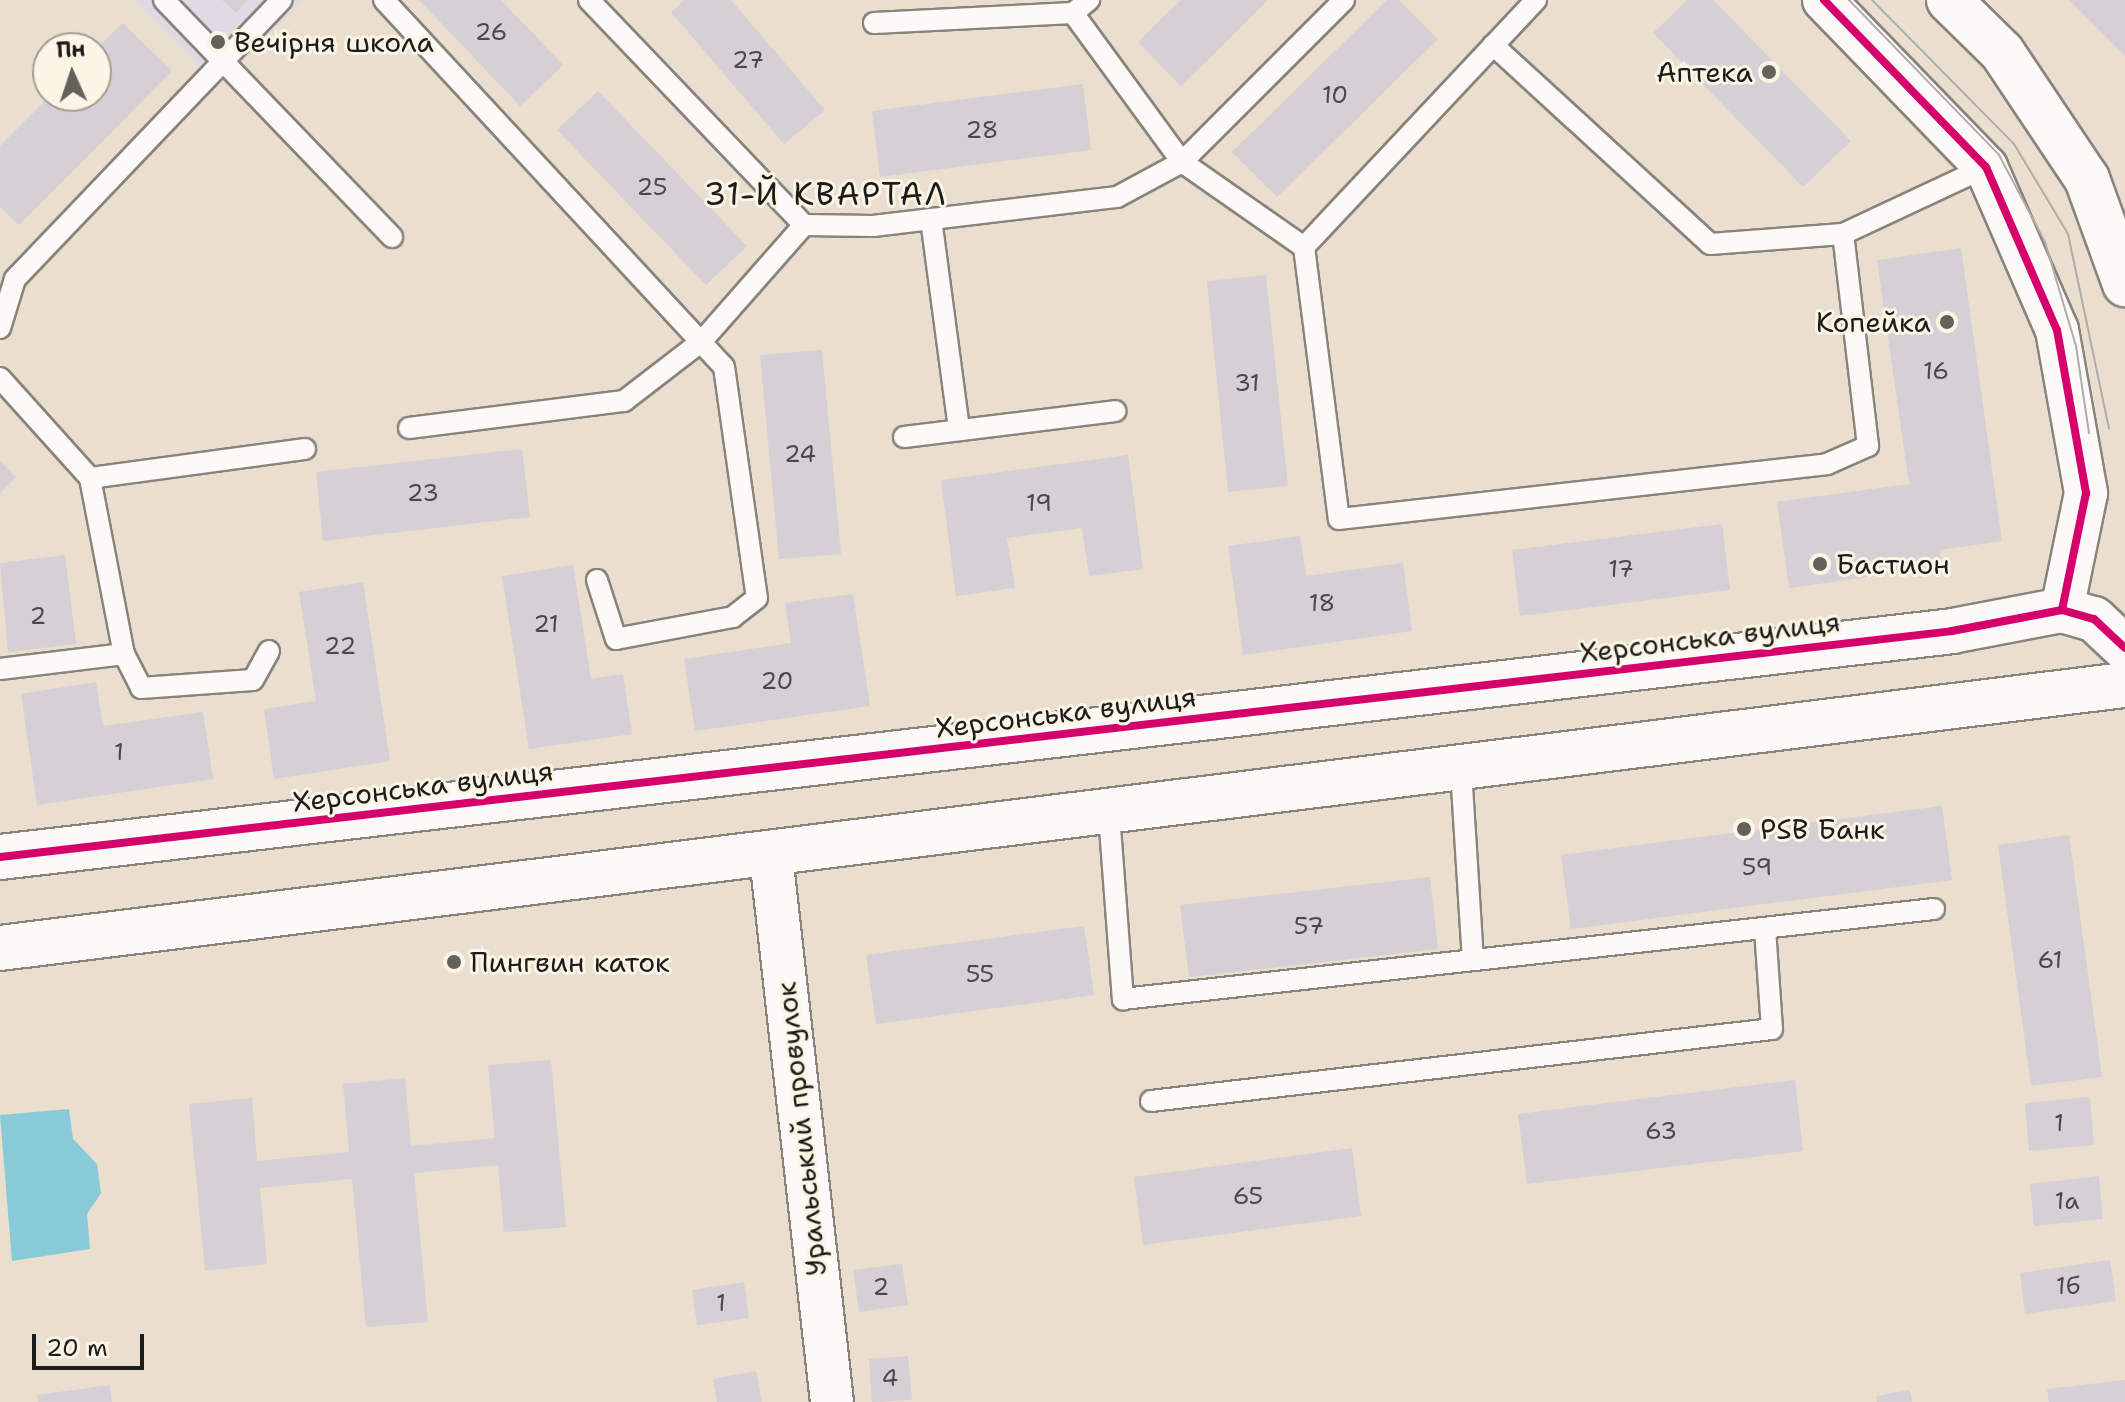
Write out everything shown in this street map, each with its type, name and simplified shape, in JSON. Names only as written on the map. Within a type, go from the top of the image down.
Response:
[{"type":"street","points":[[1824,0],[1986,167],[2057,330],[2086,493],[2062,610],[2094,619],[2125,648]]},
{"type":"street","points":[[1949,0],[2002,52],[2087,179],[2116,232],[2125,284]]},
{"type":"street","name":"Херсонська вулиця","points":[[0,857],[1952,631],[2062,610]]},
{"type":"street","points":[[0,948],[771,856],[2125,685]]},
{"type":"street","name":"Уральський провулок","points":[[771,856],[832,1402]]},
{"type":"lane","points":[[164,0],[392,237]]},
{"type":"lane","points":[[0,328],[15,279],[282,0]]},
{"type":"lane","points":[[384,0],[724,367],[757,598],[733,617],[616,639],[597,580]]},
{"type":"lane","points":[[589,0],[804,225]]},
{"type":"lane","points":[[409,428],[624,401],[702,341],[804,225],[931,219],[1117,197],[1182,162],[1344,0]]},
{"type":"lane","points":[[1304,247],[1536,0]]},
{"type":"lane","points":[[874,23],[1081,6],[1182,162],[1304,247],[1339,519],[1827,464],[1868,446],[1843,234]]},
{"type":"lane","points":[[1493,45],[1710,244],[1843,234],[1986,167]]},
{"type":"lane","points":[[931,219],[959,430]]},
{"type":"lane","points":[[0,378],[90,478],[124,654],[141,688],[253,680],[269,651]]},
{"type":"lane","points":[[904,437],[1115,411]]},
{"type":"lane","points":[[90,478],[305,449]]},
{"type":"lane","points":[[0,669],[124,654]]},
{"type":"lane","points":[[1461,770],[1473,960]]},
{"type":"lane","points":[[1109,814],[1123,999],[1934,909]]},
{"type":"lane","points":[[1151,1101],[1772,1029],[1765,928]]},
{"type":"shaded area","name":"Вечірня школа","points":[[133,0],[304,0],[218,85]]},
{"type":"water","points":[[69,1109],[73,1139],[97,1164],[101,1193],[87,1214],[90,1249],[12,1261],[0,1115]]},
{"type":"building","points":[[222,0],[248,0],[236,13]]},
{"type":"building","points":[[419,0],[501,0],[563,65],[520,106]]},
{"type":"building","points":[[685,0],[731,0],[825,110],[784,144],[671,12]]},
{"type":"building","points":[[1181,0],[1268,0],[1181,86],[1138,42]]},
{"type":"building","points":[[1387,0],[1399,0],[1438,39],[1277,197],[1232,152]]},
{"type":"building","points":[[1687,0],[1713,0],[1851,141],[1803,187],[1653,33]]},
{"type":"building","points":[[2069,0],[2125,0],[2125,56]]},
{"type":"building","points":[[123,23],[172,71],[19,225],[0,207],[0,146],[34,112],[112,112],[112,34]]},
{"type":"building","points":[[1083,84],[1091,150],[880,177],[872,111]]},
{"type":"building","points":[[598,91],[747,246],[706,285],[557,130]]},
{"type":"building","points":[[1961,248],[2002,541],[1940,550],[1942,567],[1789,588],[1777,502],[1909,484],[1877,260]]},
{"type":"building","points":[[1266,275],[1288,486],[1228,492],[1207,281]]},
{"type":"building","points":[[822,350],[841,554],[779,559],[760,355]]},
{"type":"building","points":[[522,449],[530,517],[323,541],[316,472]]},
{"type":"building","points":[[1128,455],[1143,569],[1089,576],[1082,528],[1007,538],[1015,588],[956,596],[941,480]]},
{"type":"building","points":[[0,461],[16,477],[0,493]]},
{"type":"building","points":[[1722,524],[1730,590],[1520,616],[1512,550]]},
{"type":"building","points":[[1300,536],[1306,576],[1403,563],[1412,631],[1243,655],[1228,546]]},
{"type":"building","points":[[65,555],[76,644],[8,652],[0,563]]},
{"type":"building","points":[[573,565],[591,679],[623,674],[632,734],[529,749],[502,576]]},
{"type":"building","points":[[363,582],[390,761],[274,779],[264,709],[316,701],[299,592]]},
{"type":"building","points":[[853,594],[870,706],[695,731],[684,659],[791,643],[785,603]]},
{"type":"building","points":[[96,682],[103,726],[203,712],[213,779],[37,805],[21,694]]},
{"type":"building","points":[[1942,806],[1952,880],[1571,929],[1561,855]]},
{"type":"building","points":[[2069,835],[2102,1077],[2031,1086],[1998,845]]},
{"type":"building","points":[[1430,877],[1438,949],[1189,977],[1180,905]]},
{"type":"building","points":[[1084,926],[1094,995],[876,1024],[866,955]]},
{"type":"building","points":[[551,1060],[566,1227],[504,1232],[498,1165],[414,1173],[428,1322],[366,1327],[352,1179],[260,1188],[267,1264],[205,1271],[189,1104],[252,1098],[257,1161],[349,1152],[343,1084],[405,1078],[411,1146],[495,1138],[488,1065]]},
{"type":"building","points":[[1795,1080],[1803,1151],[1527,1184],[1518,1114]]},
{"type":"building","points":[[2090,1097],[2094,1145],[2029,1151],[2025,1103]]},
{"type":"building","points":[[1352,1148],[1361,1216],[1143,1245],[1134,1177]]},
{"type":"building","points":[[2099,1176],[2103,1219],[2034,1226],[2030,1184]]},
{"type":"building","points":[[2110,1260],[2116,1301],[2025,1314],[2020,1273]]},
{"type":"building","points":[[902,1264],[908,1305],[859,1312],[853,1270]]},
{"type":"building","points":[[744,1282],[749,1318],[697,1325],[692,1290]]},
{"type":"building","points":[[908,1356],[912,1400],[872,1402],[869,1359]]},
{"type":"building","points":[[756,1371],[762,1402],[717,1402],[713,1379]]},
{"type":"building","points":[[2125,1380],[2125,1402],[2049,1402],[2047,1389]]},
{"type":"building","points":[[110,1385],[112,1402],[38,1402],[37,1395]]},
{"type":"building","points":[[1910,1390],[1912,1402],[1877,1402],[1876,1396]]},
{"type":"tram line","points":[[1849,0],[1999,155],[2045,242],[2076,346],[2089,433]]},
{"type":"tram line","points":[[1872,0],[2014,144],[2068,234],[2109,429]]},
{"type":"cycle path","points":[[1824,0],[1986,167],[2057,330],[2086,493],[2062,610]]},
{"type":"cycle path","points":[[0,857],[1952,631],[2062,610],[2094,619],[2125,648]]},
{"type":"place","name":"Вечірня школа","points":[[218,42]]},
{"type":"place","name":"Аптека","points":[[1769,72]]},
{"type":"place","name":"Копейка","points":[[1947,322]]},
{"type":"place","name":"Бастион","points":[[1820,564]]},
{"type":"place","name":"PSB Банк","points":[[1744,829]]},
{"type":"place","name":"Пингвин каток","points":[[454,962]]},
{"type":"district","name":"31-Й КВАРТАЛ","points":[[826,194]]}]
